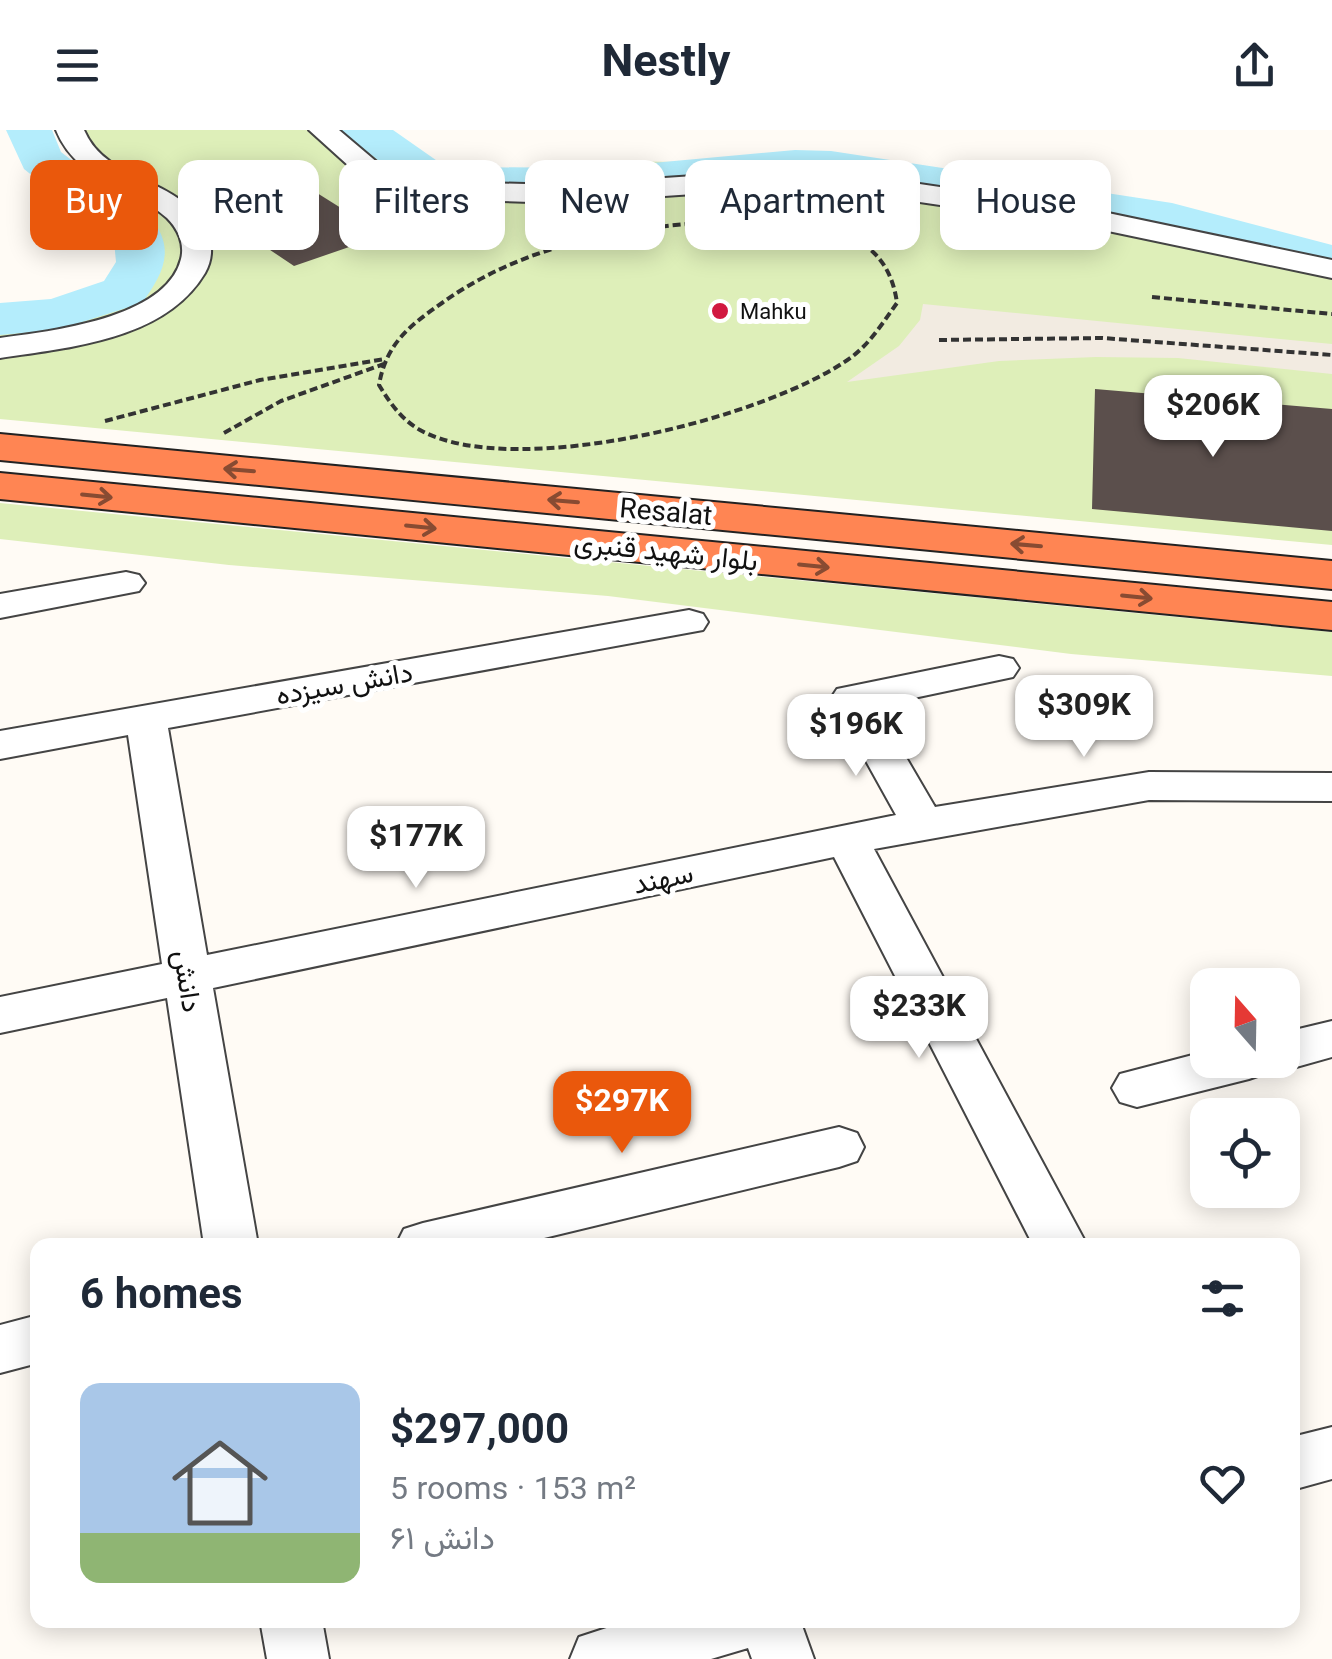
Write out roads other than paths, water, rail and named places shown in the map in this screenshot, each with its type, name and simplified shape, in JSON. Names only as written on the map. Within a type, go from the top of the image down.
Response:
[{"type":"highway","name":"Resalat","points":[[0,448],[1332,574]]},
{"type":"highway","name":"بلوار شهید قنبری","points":[[0,486],[1332,616]]},
{"type":"street","points":[[0,348],[80,336],[143,314],[188,279],[197,258],[198,242],[178,212],[146,189],[82,156],[70,130]]},
{"type":"street","points":[[323,130],[381,180],[405,189],[561,194],[812,176],[1089,218],[1332,270]]},
{"type":"street","points":[[0,606],[126,583]]},
{"type":"street","name":"دانش سیزده","points":[[0,746],[689,622]]},
{"type":"street","points":[[924,824],[851,698],[999,668]]},
{"type":"street","name":"دانش","points":[[146,718],[230,1238]]},
{"type":"street","name":"سهند","points":[[0,1015],[924,824],[1150,786],[1332,787]]},
{"type":"street","points":[[847,840],[1056,1238]]},
{"type":"street","points":[[1300,1047],[1332,1039]]},
{"type":"street","points":[[1137,1088],[1190,1075]]},
{"type":"street","points":[[453,1238],[839,1148]]},
{"type":"street","points":[[0,1348],[30,1341]]},
{"type":"street","points":[[1300,1462],[1332,1453]]},
{"type":"street","points":[[292,1628],[298,1659]]},
{"type":"street","points":[[601,1659],[714,1628]]},
{"type":"street","points":[[771,1628],[782,1659]]},
{"type":"waterway","points":[[0,319],[57,314],[124,292],[141,262],[138,236],[40,159],[29,130]]},
{"type":"waterway","points":[[363,130],[430,178],[598,182],[795,164],[831,165],[1172,218],[1332,260]]},
{"type":"place","name":"Mahku","points":[[720,311]]}]
